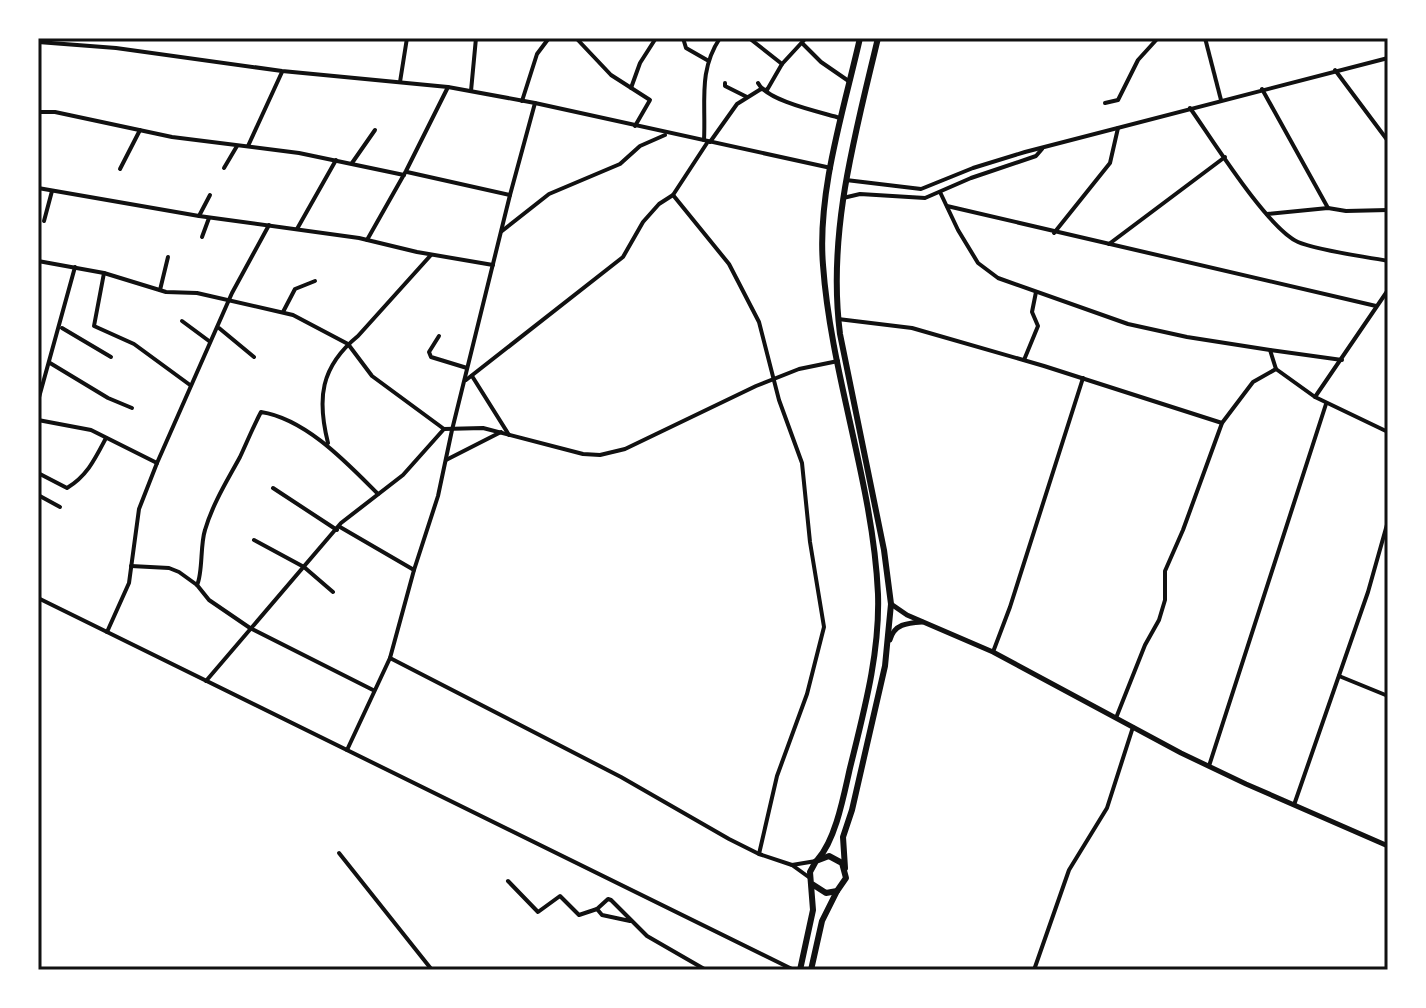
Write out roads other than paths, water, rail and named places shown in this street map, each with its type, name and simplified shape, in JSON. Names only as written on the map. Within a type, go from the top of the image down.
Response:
[{"type":"highway","points":[[800,970],[813,910],[812,866],[828,845],[841,803],[869,683],[877,628],[878,597],[872,547],[822,262],[823,219],[831,168],[860,38]]},
{"type":"highway","points":[[811,970],[822,921],[846,878],[844,829],[852,810],[890,640],[891,604],[884,550],[838,319],[837,266],[842,199],[878,38]]},
{"type":"highway","points":[[817,860],[834,857],[845,868]]},
{"type":"highway","points":[[811,881],[820,891],[837,891]]},
{"type":"street","points":[[400,82],[407,38]]},
{"type":"street","points":[[471,92],[476,38]]},
{"type":"street","points":[[522,101],[537,54],[549,38]]},
{"type":"street","points":[[576,38],[611,75],[650,100],[635,126]]},
{"type":"street","points":[[631,88],[640,63],[656,38]]},
{"type":"street","points":[[683,38],[686,48],[707,60]]},
{"type":"street","points":[[707,141],[704,91],[707,60],[720,38]]},
{"type":"street","points":[[749,38],[782,64]]},
{"type":"street","points":[[1105,103],[1118,100],[1138,60],[1158,38]]},
{"type":"street","points":[[1205,38],[1221,100]]},
{"type":"street","points":[[468,373],[623,257],[643,222],[659,204],[673,195],[707,141],[737,104],[761,89],[767,90],[782,64],[804,41],[821,62],[850,82]]},
{"type":"street","points":[[38,42],[116,48],[282,71],[448,87],[831,168]]},
{"type":"street","points":[[846,180],[921,189],[973,168],[1044,147],[1388,58]]},
{"type":"street","points":[[1335,70],[1388,141]]},
{"type":"street","points":[[248,146],[282,71]]},
{"type":"street","points":[[725,83],[725,86],[747,97]]},
{"type":"street","points":[[758,83],[761,89],[786,101],[842,119]]},
{"type":"street","points":[[367,240],[448,87]]},
{"type":"street","points":[[1262,89],[1328,208]]},
{"type":"street","points":[[347,750],[390,658],[438,496],[535,103]]},
{"type":"street","points":[[1190,108],[1265,214],[1299,242],[1388,261]]},
{"type":"street","points":[[38,112],[55,112],[140,130],[336,160],[510,195]]},
{"type":"street","points":[[1054,233],[1110,163],[1118,127]]},
{"type":"street","points":[[120,169],[140,130]]},
{"type":"street","points":[[352,163],[375,130]]},
{"type":"street","points":[[501,231],[549,194],[620,164],[640,146],[667,133]]},
{"type":"street","points":[[224,168],[237,145]]},
{"type":"street","points":[[842,199],[860,194],[919,198],[1036,156],[1044,147]]},
{"type":"street","points":[[1109,244],[1225,157]]},
{"type":"street","points":[[297,229],[336,160]]},
{"type":"street","points":[[38,188],[209,218],[367,240],[493,265]]},
{"type":"street","points":[[44,221],[52,191]]},
{"type":"street","points":[[940,192],[978,263],[998,278],[1128,324],[1187,337],[1342,360]]},
{"type":"street","points":[[199,216],[210,195]]},
{"type":"street","points":[[673,195],[729,264],[759,322],[773,379],[802,463],[810,542],[824,627],[807,694],[777,776],[759,854]]},
{"type":"street","points":[[947,206],[1376,306]]},
{"type":"street","points":[[1265,214],[1328,208],[1388,210]]},
{"type":"street","points":[[202,237],[209,218]]},
{"type":"street","points":[[107,632],[129,583],[139,509],[157,463],[210,341],[269,225]]},
{"type":"street","points":[[328,445],[321,400],[323,381],[348,344],[431,255]]},
{"type":"street","points":[[160,290],[168,257]]},
{"type":"street","points":[[38,261],[104,273],[160,290],[197,293],[283,312],[348,344],[372,376],[444,429],[483,428],[583,454],[611,454],[773,379],[799,369],[838,361]]},
{"type":"street","points":[[38,401],[75,267]]},
{"type":"street","points":[[104,273],[94,326],[134,344],[190,385]]},
{"type":"street","points":[[283,312],[295,289],[315,281]]},
{"type":"street","points":[[1315,397],[1388,290]]},
{"type":"street","points":[[1024,360],[1038,326],[1032,312],[1036,292]]},
{"type":"street","points":[[838,319],[912,328],[1222,423]]},
{"type":"street","points":[[182,321],[210,341]]},
{"type":"street","points":[[60,327],[111,357]]},
{"type":"street","points":[[218,328],[254,357]]},
{"type":"street","points":[[439,336],[429,352],[431,357],[468,373],[509,435]]},
{"type":"street","points":[[1270,350],[1276,369],[1315,397],[1388,432]]},
{"type":"street","points":[[50,363],[108,398],[132,408]]},
{"type":"street","points":[[1116,718],[1145,645],[1159,620],[1165,600],[1165,571],[1222,423],[1253,382],[1276,369]]},
{"type":"street","points":[[993,652],[1083,378]]},
{"type":"street","points":[[1209,766],[1326,404]]},
{"type":"street","points":[[197,585],[201,578],[199,563],[204,531],[220,489],[261,412],[281,418],[328,445],[378,494]]},
{"type":"street","points":[[38,420],[80,427],[157,463]]},
{"type":"street","points":[[206,681],[341,523],[403,475],[444,429]]},
{"type":"street","points":[[446,460],[501,432]]},
{"type":"street","points":[[38,473],[67,488],[71,486],[83,478],[106,437]]},
{"type":"street","points":[[273,488],[414,570]]},
{"type":"street","points":[[38,495],[60,507]]},
{"type":"street","points":[[1294,805],[1388,521]]},
{"type":"street","points":[[254,540],[304,567],[333,592]]},
{"type":"street","points":[[131,566],[169,568],[197,585],[209,600],[250,628],[374,690]]},
{"type":"street","points":[[38,598],[794,970]]},
{"type":"street","points":[[891,604],[907,615],[993,652],[1209,766],[1388,846]]},
{"type":"street","points":[[890,640],[892,632],[900,626],[923,621]]},
{"type":"street","points":[[390,658],[621,777],[759,854],[792,865],[811,881]]},
{"type":"street","points":[[1339,676],[1388,696]]},
{"type":"street","points":[[1034,970],[1069,870],[1107,808],[1133,727]]},
{"type":"street","points":[[339,853],[432,970]]},
{"type":"street","points":[[792,865],[817,860]]},
{"type":"street","points":[[508,881],[538,912],[560,896],[579,915],[611,900],[647,936],[706,970]]},
{"type":"street","points":[[597,909],[602,915],[630,921]]}]
